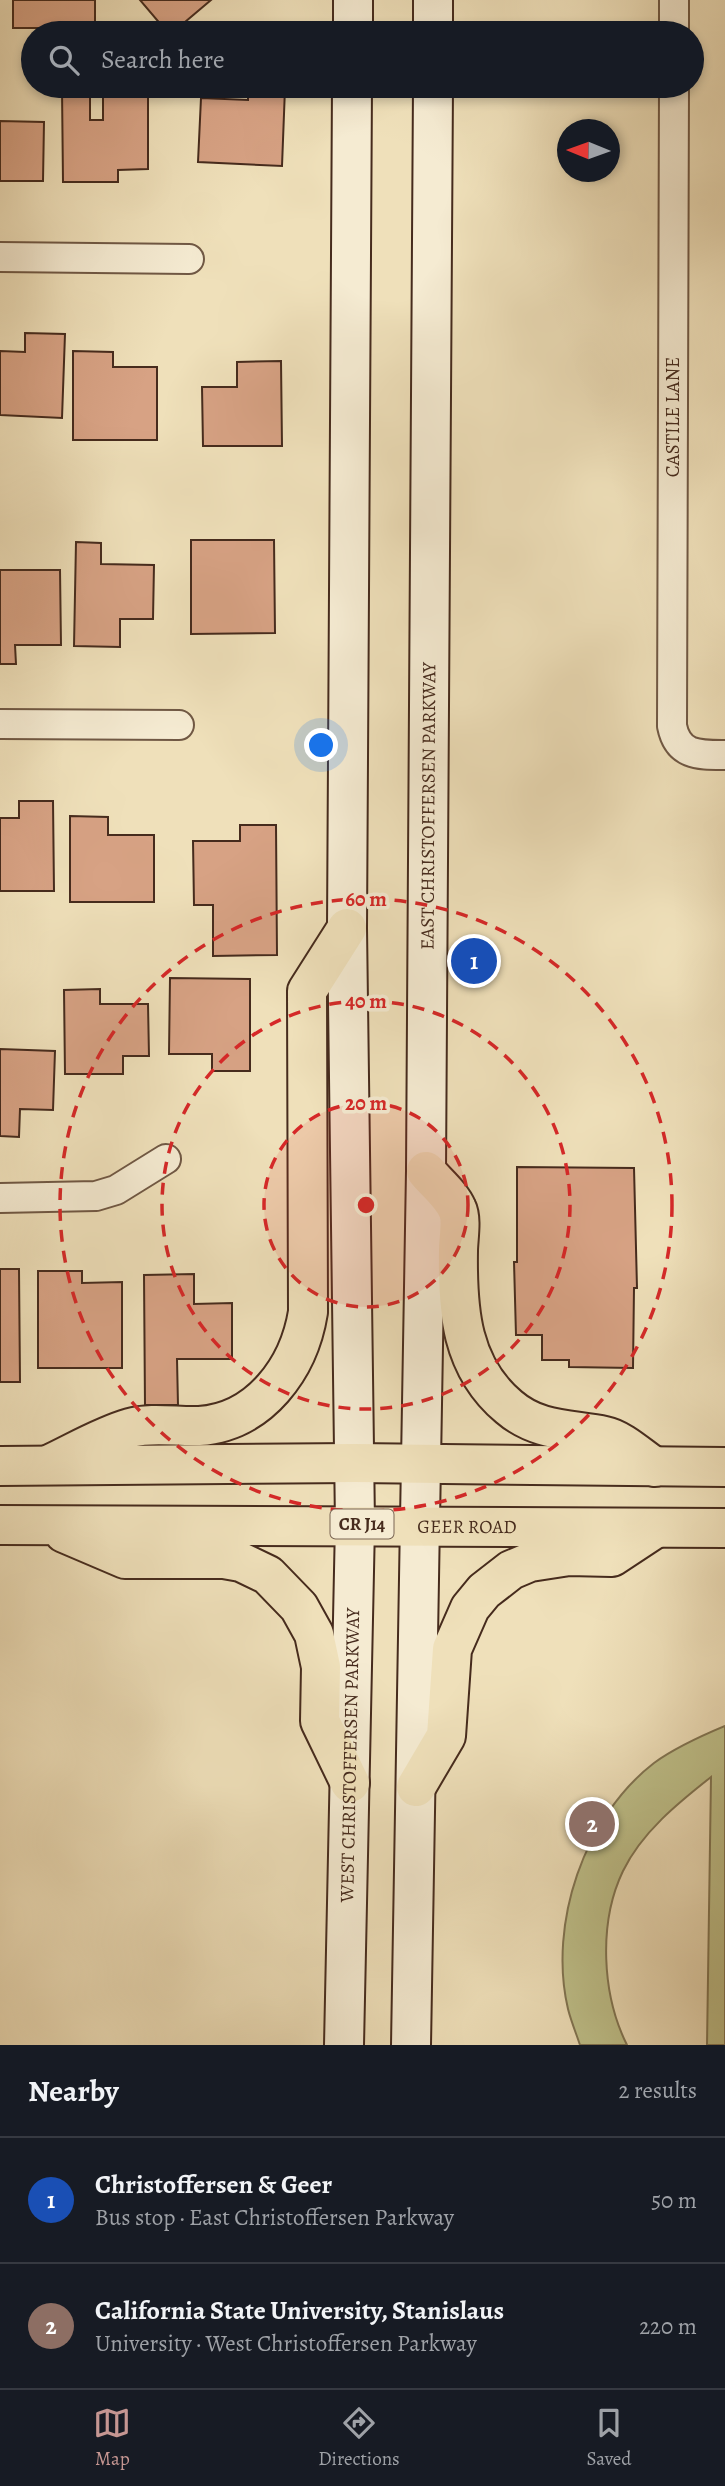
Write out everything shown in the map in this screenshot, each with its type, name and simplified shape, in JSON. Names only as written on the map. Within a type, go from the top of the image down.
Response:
[{"type":"main road","points":[[48,1465],[132,1427],[200,1426],[237,1418],[269,1394],[297,1354],[308,1312],[307,991],[347,928]]},
{"type":"main road","points":[[426,1171],[458,1210],[457,1278],[462,1328],[475,1367],[486,1382],[510,1408],[524,1418],[564,1432],[608,1436],[655,1467]]},
{"type":"main road","points":[[0,1466],[355,1463],[725,1467]]},
{"type":"main road","name":"GEER ROAD","points":[[0,1525],[49,1527],[355,1524],[725,1528]]},
{"type":"main road","points":[[49,1527],[125,1559],[224,1559],[257,1568],[268,1575],[299,1607],[314,1634],[321,1667],[320,1721],[349,1783]]},
{"type":"main road","points":[[416,1787],[446,1736],[452,1649],[470,1608],[484,1591],[511,1570],[530,1562],[569,1556],[612,1557],[656,1528]]},
{"type":"street","points":[[353,0],[353,21]]},
{"type":"street","points":[[433,0],[433,21]]},
{"type":"street","points":[[674,0],[674,21]]},
{"type":"street","points":[[352,98],[347,928],[355,1463]]},
{"type":"street","name":"EAST CHRISTOFFERSEN PARKWAY","points":[[421,1526],[433,98]]},
{"type":"street","name":"CASTILE LANE","points":[[674,98],[672,726],[680,747],[701,755],[725,755]]},
{"type":"street","points":[[0,257],[189,259]]},
{"type":"street","points":[[0,724],[179,725]]},
{"type":"street","points":[[0,1198],[96,1196],[116,1190],[166,1159]]},
{"type":"street","name":"WEST CHRISTOFFERSEN PARKWAY","points":[[344,2045],[355,1463]]},
{"type":"street","points":[[411,2045],[421,1526]]},
{"type":"green space","points":[[725,1726],[725,2045],[707,2045],[711,1777],[650,1831],[631,1857],[615,1891],[606,1959],[612,2004],[627,2045],[580,2045],[568,2009],[563,1976],[563,1942],[577,1874],[591,1842],[608,1812],[629,1786],[654,1763],[680,1747]]},
{"type":"building","points":[[13,0],[95,0],[95,21],[21,21],[21,28],[13,28]]},
{"type":"building","points":[[140,0],[211,0],[186,21],[158,21]]},
{"type":"building","points":[[62,98],[90,98],[90,120],[103,120],[103,98],[148,98],[148,169],[118,170],[118,182],[63,182]]},
{"type":"building","points":[[201,98],[285,98],[282,166],[198,162]]},
{"type":"building","points":[[0,121],[44,122],[43,181],[0,181]]},
{"type":"building","points":[[25,333],[65,334],[62,418],[0,415],[0,351],[25,352]]},
{"type":"building","points":[[73,351],[113,352],[113,367],[157,367],[157,440],[73,440]]},
{"type":"building","points":[[281,361],[282,446],[203,446],[202,387],[237,387],[237,362]]},
{"type":"building","points":[[191,540],[274,540],[275,633],[191,634]]},
{"type":"building","points":[[76,542],[101,543],[101,564],[154,565],[153,619],[120,619],[120,647],[74,646]]},
{"type":"building","points":[[0,570],[60,570],[61,645],[15,645],[16,664],[0,664]]},
{"type":"building","points":[[19,801],[53,801],[54,891],[0,891],[0,818],[19,818]]},
{"type":"building","points":[[70,816],[108,817],[108,835],[154,835],[154,902],[70,902]]},
{"type":"building","points":[[240,825],[276,825],[277,955],[213,956],[213,905],[194,905],[193,841],[240,841]]},
{"type":"building","points":[[170,978],[250,979],[250,1071],[212,1071],[212,1054],[169,1054]]},
{"type":"building","points":[[100,989],[100,1004],[148,1004],[149,1056],[123,1056],[123,1074],[65,1074],[64,990]]},
{"type":"building","points":[[0,1049],[55,1051],[53,1110],[20,1109],[19,1137],[0,1136]]},
{"type":"building","points":[[517,1167],[634,1168],[637,1288],[634,1288],[633,1368],[569,1367],[569,1360],[542,1360],[542,1335],[516,1335],[514,1262],[517,1262]]},
{"type":"building","points":[[0,1269],[19,1269],[20,1382],[0,1382]]},
{"type":"building","points":[[38,1271],[82,1271],[82,1283],[122,1282],[122,1368],[38,1368]]},
{"type":"building","points":[[194,1274],[194,1304],[232,1303],[232,1359],[177,1359],[178,1405],[145,1405],[144,1275]]},
{"type":"place","name":"Christoffersen & Geer","points":[[474,961]]},
{"type":"place","name":"California State University, Stanislaus","points":[[592,1824]]}]
